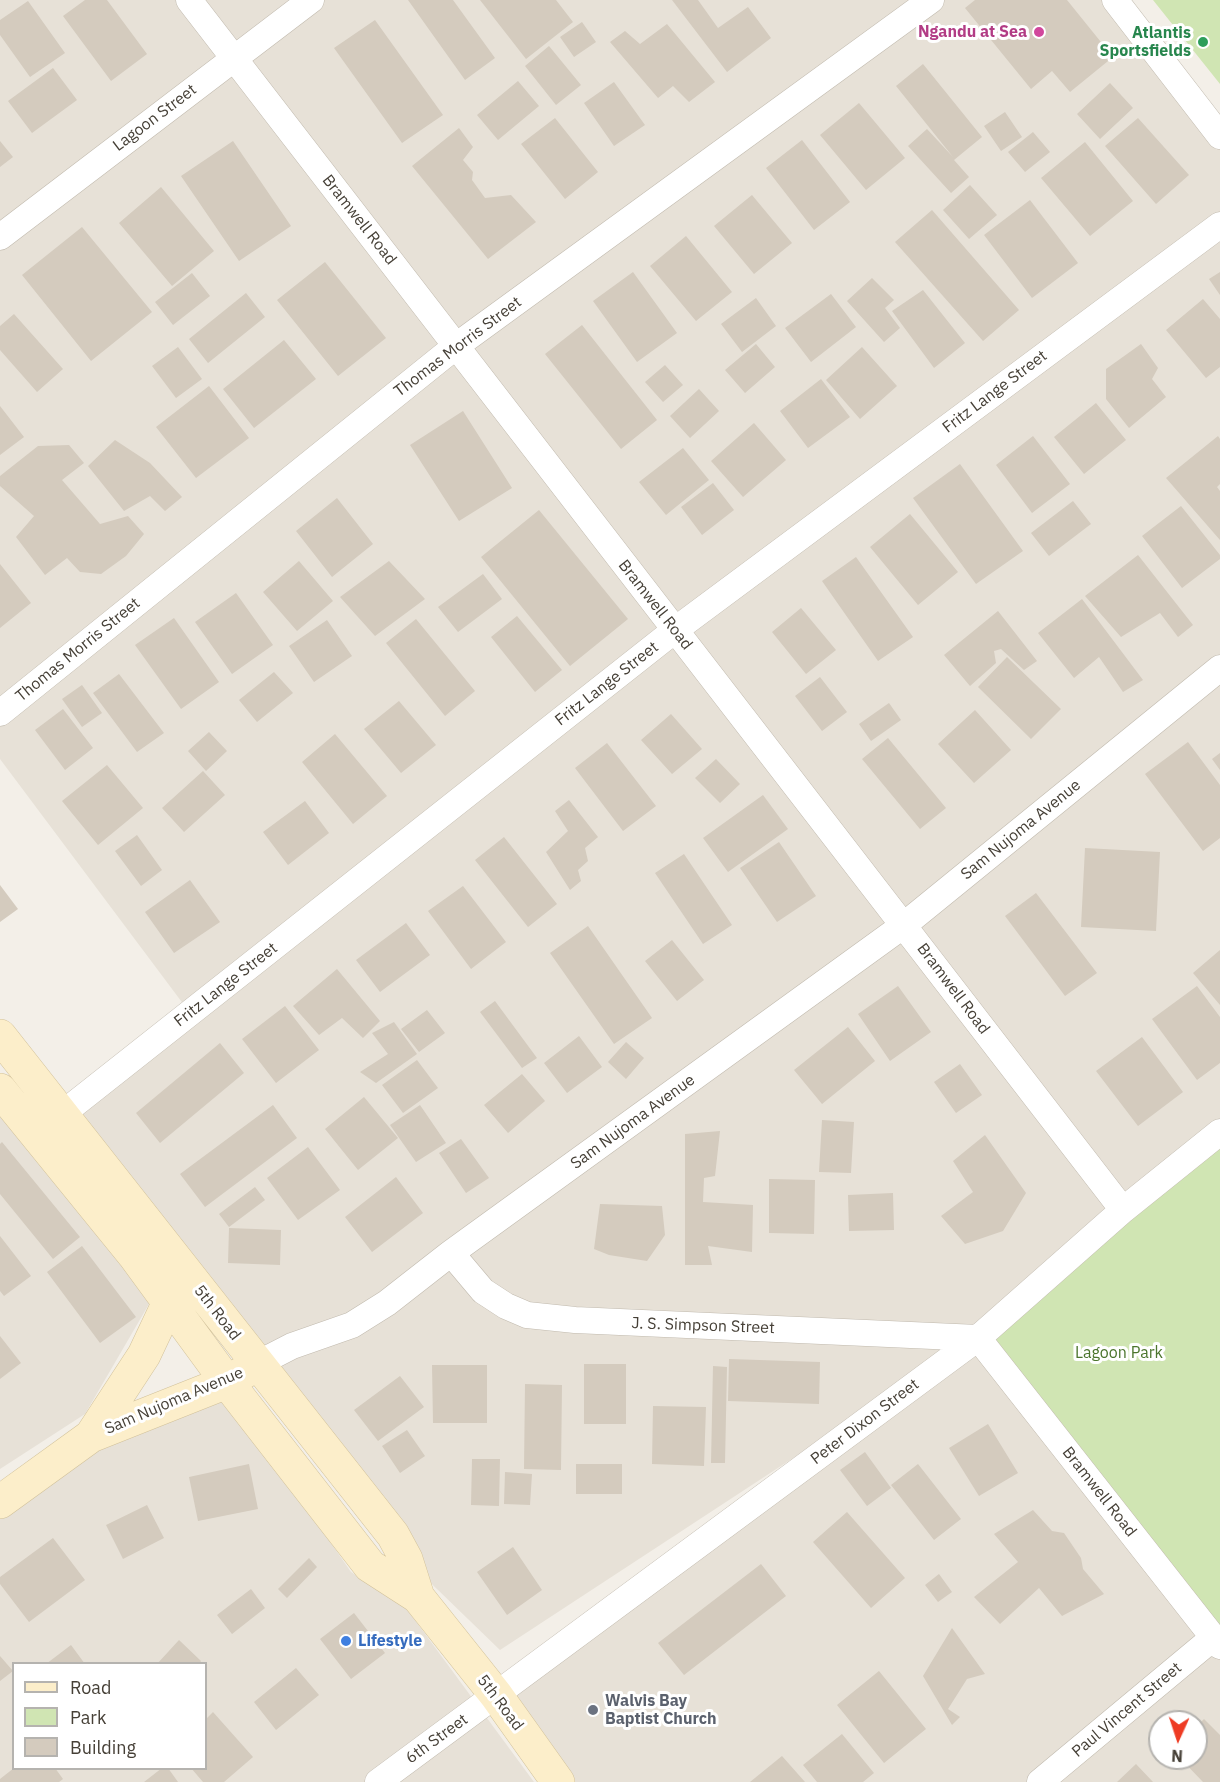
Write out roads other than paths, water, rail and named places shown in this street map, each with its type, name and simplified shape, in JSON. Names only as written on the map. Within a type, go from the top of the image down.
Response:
[{"type":"main road","name":"5th Road","points":[[0,1036],[393,1535],[406,1559],[418,1597]]},
{"type":"main road","name":"5th Road","points":[[0,1090],[134,1255],[227,1382],[370,1566],[418,1597],[496,1695],[558,1782]]},
{"type":"main road","points":[[90,1436],[144,1355],[169,1302]]},
{"type":"main road","name":"Sam Nujoma Avenue","points":[[0,1502],[90,1436],[227,1382],[257,1364]]},
{"type":"street","name":"Bramwell Road","points":[[189,0],[1123,1210]]},
{"type":"street","name":"Lagoon Street","points":[[0,237],[311,0]]},
{"type":"street","name":"Thomas Morris Street","points":[[0,713],[456,346],[931,0]]},
{"type":"street","points":[[1115,0],[1220,136]]},
{"type":"street","name":"Fritz Lange Street","points":[[62,1114],[675,630],[1220,225]]},
{"type":"street","name":"Sam Nujoma Avenue","points":[[257,1364],[292,1346],[352,1324],[387,1304],[451,1253],[904,925],[1220,668]]},
{"type":"street","name":"Peter Dixon Street","points":[[496,1695],[978,1338],[1123,1210],[1220,1132]]},
{"type":"street","name":"J. S. Simpson Street","points":[[451,1253],[483,1291],[527,1315],[575,1320],[978,1338]]},
{"type":"street","name":"Bramwell Road","points":[[978,1338],[1217,1642]]},
{"type":"street","name":"Paul Vincent Street","points":[[1040,1782],[1217,1642]]},
{"type":"street","name":"6th Street","points":[[378,1782],[496,1695]]},
{"type":"place","name":"Ngandu at Sea","points":[[1039,32]]},
{"type":"place","name":"Atlantis Sportsfields","points":[[1203,42]]},
{"type":"place","name":"Lifestyle","points":[[346,1641]]},
{"type":"place","name":"Walvis Bay Baptist Church","points":[[593,1710]]},
{"type":"park label","name":"Lagoon Park","points":[[1119,1353]]}]
